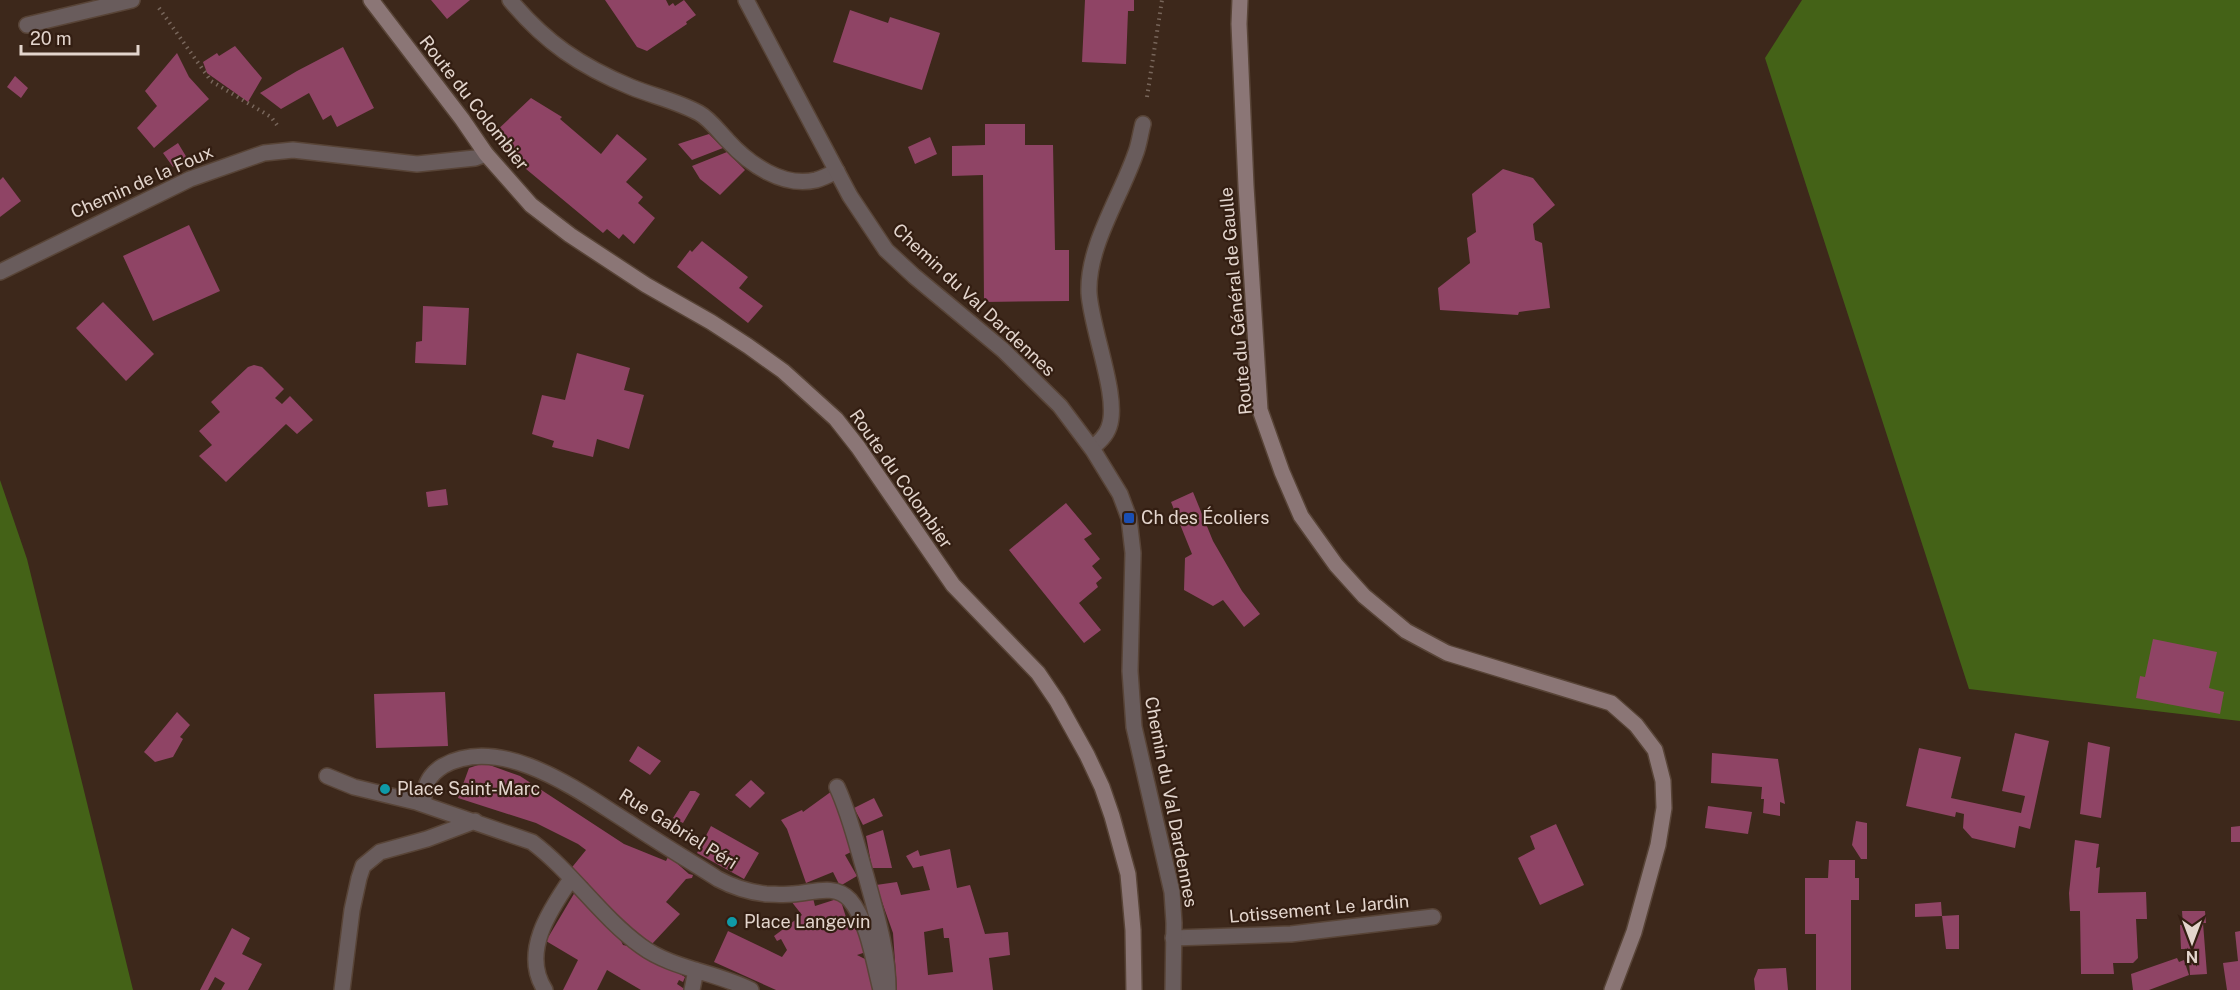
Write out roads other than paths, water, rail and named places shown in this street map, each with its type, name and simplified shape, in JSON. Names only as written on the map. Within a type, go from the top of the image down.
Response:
[{"type":"street","points":[[27,25],[132,0]]},
{"type":"street","name":"Route du Colombier","points":[[371,0],[486,154],[531,205],[570,235],[646,285],[748,346],[783,371],[836,419],[858,447],[953,585],[1038,673],[1057,701],[1102,787],[1124,855],[1133,930],[1134,990]]},
{"type":"street","points":[[510,0],[528,22],[553,45],[608,77],[663,97],[703,115],[747,160],[766,171],[804,182],[818,180],[837,171]]},
{"type":"street","name":"Chemin du Val Dardennes","points":[[746,0],[837,171],[870,228],[886,250],[1003,350],[1060,406],[1092,448],[1120,494],[1129,518],[1133,553],[1130,671],[1134,727],[1172,892],[1173,990]]},
{"type":"street","name":"Route du Général de Gaulle","points":[[1240,0],[1245,186],[1260,410],[1282,472],[1301,516],[1336,565],[1364,596],[1406,631],[1447,653],[1611,703],[1636,725],[1655,750],[1664,781],[1664,808],[1658,845],[1634,932],[1612,990]]},
{"type":"street","points":[[1092,448],[1109,429],[1112,400],[1091,307],[1089,282],[1102,235],[1136,154],[1143,124]]},
{"type":"street","name":"Chemin de la Foux","points":[[0,272],[190,178],[264,153],[293,150],[417,164],[475,158],[486,154]]},
{"type":"street","name":"Rue Gabriel Péri","points":[[424,804],[425,785],[435,771],[449,763],[478,757],[494,757],[534,768],[606,807],[731,886],[767,894],[825,890],[842,893],[849,898],[859,917],[872,951],[881,990]]},
{"type":"street","points":[[327,776],[354,788],[424,804],[532,842],[641,947],[670,961],[716,975],[751,990]]},
{"type":"street","points":[[837,787],[853,830],[882,931],[888,990]]},
{"type":"street","points":[[342,990],[352,909],[358,878],[363,866],[369,859],[386,850],[427,839],[475,821]]},
{"type":"street","points":[[545,990],[539,981],[535,951],[544,923],[571,879]]},
{"type":"street","name":"Lotissement Le Jardin","points":[[1173,938],[1291,934],[1433,917]]},
{"type":"street","points":[[692,990],[696,970]]},
{"type":"place","name":"Ch des Écoliers","points":[[1129,518]]},
{"type":"place","name":"Place Saint-Marc","points":[[385,789]]},
{"type":"place","name":"Place Langevin","points":[[732,922]]}]
